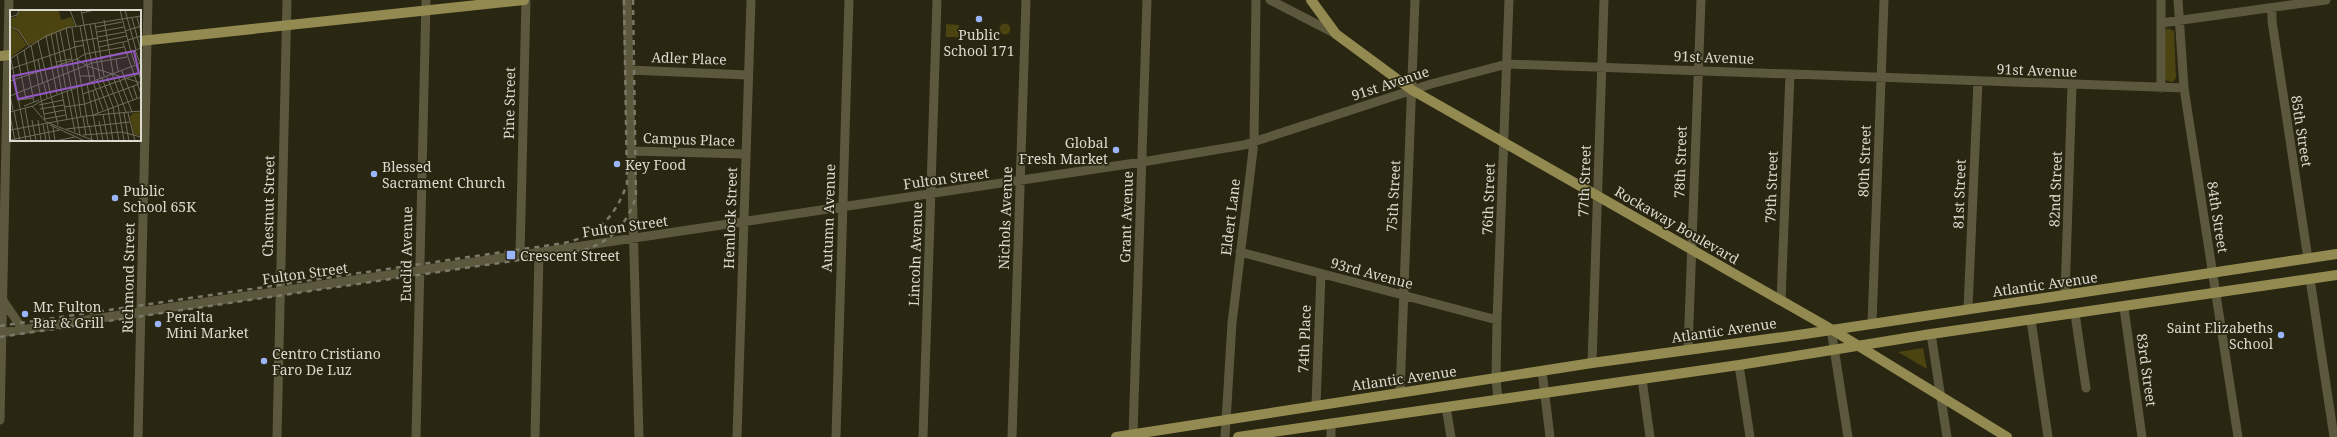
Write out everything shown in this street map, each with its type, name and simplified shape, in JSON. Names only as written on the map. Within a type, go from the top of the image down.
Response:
[{"type":"main road","points":[[144,41],[525,0]]},
{"type":"main road","name":"Rockaway Boulevard","points":[[1311,0],[1336,34],[1412,90],[1692,249],[1781,302],[1831,329],[2007,437]]},
{"type":"main road","name":"Atlantic Avenue","points":[[1116,437],[1592,363],[2337,254]]},
{"type":"main road","points":[[1238,437],[1739,365],[1931,334],[2124,308],[2337,275]]},
{"type":"street","points":[[0,420],[6,56],[9,0]]},
{"type":"street","name":"Richmond Street","points":[[138,437],[144,41],[148,0]]},
{"type":"street","name":"Chestnut Street","points":[[277,437],[287,0]]},
{"type":"street","name":"Euclid Avenue","points":[[416,437],[426,0]]},
{"type":"street","name":"Pine Street","points":[[520,255],[525,0]]},
{"type":"street","points":[[627,0],[632,239],[639,437]]},
{"type":"street","name":"Hemlock Street","points":[[737,437],[751,0]]},
{"type":"street","name":"Autumn Avenue","points":[[836,437],[849,0]]},
{"type":"street","name":"Lincoln Avenue","points":[[923,437],[937,0]]},
{"type":"street","name":"Nichols Avenue","points":[[1012,437],[1026,0]]},
{"type":"street","name":"Grant Avenue","points":[[1133,434],[1147,0]]},
{"type":"street","name":"Eldert Lane","points":[[1225,437],[1232,322],[1254,142],[1256,0]]},
{"type":"street","name":"Rockaway Boulevard","points":[[1270,0],[1336,34]]},
{"type":"street","name":"75th Street","points":[[1400,393],[1415,0]]},
{"type":"street","name":"76th Street","points":[[1498,399],[1496,379],[1497,320],[1509,0]]},
{"type":"street","name":"77th Street","points":[[1592,363],[1604,0]]},
{"type":"street","name":"78th Street","points":[[1688,349],[1701,0]]},
{"type":"street","name":"80th Street","points":[[1872,323],[1884,0]]},
{"type":"street","points":[[2160,88],[2161,0]]},
{"type":"street","name":"84th Street","points":[[2178,0],[2181,21],[2184,88],[2238,437]]},
{"type":"street","points":[[2161,23],[2275,5],[2326,0]]},
{"type":"street","name":"85th Street","points":[[2275,5],[2271,15],[2308,259]]},
{"type":"street","name":"91st Avenue","points":[[1254,142],[1412,90],[1492,66],[1507,64],[2184,88]]},
{"type":"street","name":"Adler Place","points":[[629,70],[748,75]]},
{"type":"street","name":"79th Street","points":[[1781,302],[1790,74]]},
{"type":"street","name":"81st Street","points":[[1968,308],[1978,81]]},
{"type":"street","name":"82nd Street","points":[[2065,295],[2072,85]]},
{"type":"street","name":"Fulton Street","points":[[1,333],[1021,181],[1142,162],[1254,142]]},
{"type":"street","name":"Campus Place","points":[[631,151],[746,154]]},
{"type":"street","points":[[535,437],[539,252]]},
{"type":"street","name":"93rd Avenue","points":[[1240,252],[1497,320]]},
{"type":"street","name":"74th Place","points":[[1316,405],[1321,274]]},
{"type":"street","points":[[2310,279],[2334,437]]},
{"type":"street","points":[[1,298],[23,330]]},
{"type":"street","name":"83rd Street","points":[[2124,308],[2142,437]]},
{"type":"street","points":[[2075,314],[2086,388]]},
{"type":"street","points":[[2031,320],[2048,437]]},
{"type":"street","points":[[1831,329],[1848,437]]},
{"type":"street","points":[[1931,334],[1947,437]]},
{"type":"street","points":[[1739,365],[1750,437]]},
{"type":"street","points":[[1542,371],[1550,437]]},
{"type":"street","points":[[1642,379],[1650,437]]},
{"type":"street","points":[[1446,407],[1451,437]]},
{"type":"street","points":[[1331,423],[1331,437]]},
{"type":"shaded area","points":[[1005,23],[1009,25],[1011,29],[1009,33],[1005,35],[1001,33],[999,29],[1001,25]]},
{"type":"shaded area","points":[[946,24],[959,25],[959,37],[946,37]]},
{"type":"shaded area","points":[[2167,28],[2174,31],[2176,78],[2173,82],[2167,81],[2165,78],[2165,32]]},
{"type":"shaded area","points":[[1923,348],[1927,369],[1898,352]]},
{"type":"railway","points":[[0,326],[564,243],[587,235],[596,229],[611,214],[623,195],[627,184],[624,0]]},
{"type":"railway","points":[[0,337],[580,251],[591,248],[616,232],[627,217],[636,197],[633,0]]},
{"type":"place","name":"Public School 171","points":[[979,19]]},
{"type":"place","name":"Global Fresh Market","points":[[1116,150]]},
{"type":"place","name":"Key Food","points":[[617,164]]},
{"type":"place","name":"Blessed Sacrament Church","points":[[374,174]]},
{"type":"place","name":"Public School 65K","points":[[115,198]]},
{"type":"place","name":"Crescent Street","points":[[511,255]]},
{"type":"place","name":"Mr. Fulton Bar & Grill","points":[[25,314]]},
{"type":"place","name":"Peralta Mini Market","points":[[158,324]]},
{"type":"place","name":"Saint Elizabeths School","points":[[2281,335]]},
{"type":"place","name":"Centro Cristiano Faro De Luz","points":[[264,361]]}]
